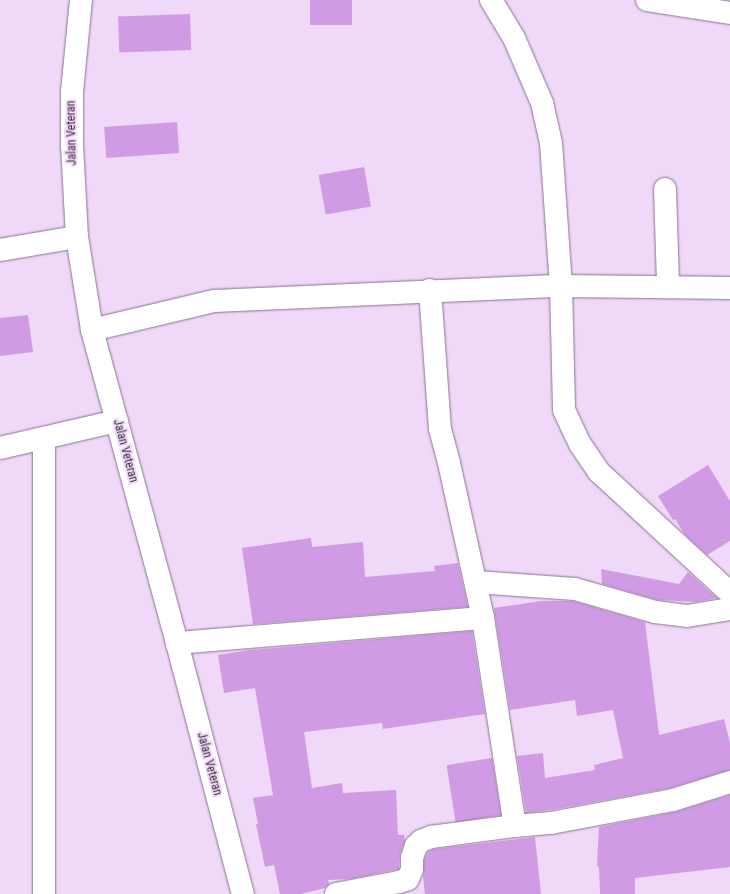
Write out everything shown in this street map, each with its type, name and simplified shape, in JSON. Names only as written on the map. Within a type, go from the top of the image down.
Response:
[{"type":"street","name":"Jalan Veteran","points":[[81,0],[72,91],[72,145],[76,237],[92,330],[243,894]]},
{"type":"street","points":[[490,0],[514,38],[542,103],[551,143],[561,286],[564,410],[580,444],[599,472],[730,593]]},
{"type":"street","points":[[647,0],[730,13]]},
{"type":"street","points":[[665,189],[668,287]]},
{"type":"street","points":[[0,250],[76,237]]},
{"type":"street","points":[[92,330],[214,301],[430,290],[561,286],[730,288]]},
{"type":"street","points":[[430,290],[440,429],[483,618],[515,826]]},
{"type":"street","points":[[0,448],[117,421]]},
{"type":"street","points":[[44,438],[44,894]]},
{"type":"street","points":[[476,582],[576,589],[655,612],[687,616],[730,609]]},
{"type":"street","points":[[177,643],[483,618]]},
{"type":"street","points":[[336,894],[408,879],[412,869],[412,858],[416,846],[421,841],[431,837],[515,826],[551,824],[673,800],[730,782]]},
{"type":"building","points":[[310,0],[352,0],[352,25],[310,25]]},
{"type":"building","points":[[190,14],[191,50],[119,52],[118,17]]},
{"type":"building","points":[[177,122],[179,153],[106,158],[104,127]]},
{"type":"building","points":[[364,167],[371,206],[326,214],[319,175]]},
{"type":"building","points":[[28,315],[33,352],[0,356],[0,318]]},
{"type":"building","points":[[708,465],[730,501],[730,541],[707,555],[685,535],[675,519],[673,520],[658,496]]},
{"type":"building","points":[[311,538],[312,547],[363,542],[365,577],[435,571],[434,566],[458,563],[468,607],[253,624],[242,548]]},
{"type":"building","points":[[601,569],[679,584],[688,572],[717,598],[696,602],[658,600],[602,584]]},
{"type":"building","points":[[541,601],[573,601],[645,622],[659,735],[724,719],[730,743],[730,770],[670,788],[526,813],[517,756],[543,753],[545,778],[595,770],[594,765],[623,758],[613,710],[577,716],[575,700],[510,710],[494,608]]},
{"type":"building","points":[[472,631],[485,714],[383,729],[382,723],[304,732],[312,788],[342,783],[343,793],[396,790],[398,835],[404,835],[405,841],[400,854],[399,869],[350,879],[328,880],[329,884],[325,888],[301,894],[280,894],[274,865],[265,867],[256,824],[258,824],[253,798],[273,795],[255,688],[224,693],[218,655],[250,650]]},
{"type":"building","points":[[492,758],[501,815],[456,822],[447,765]]},
{"type":"building","points":[[730,795],[730,867],[635,878],[635,894],[600,894],[599,867],[597,866],[599,827],[675,812]]},
{"type":"building","points":[[535,837],[541,894],[425,894],[423,876],[424,860],[428,852],[434,849]]}]
